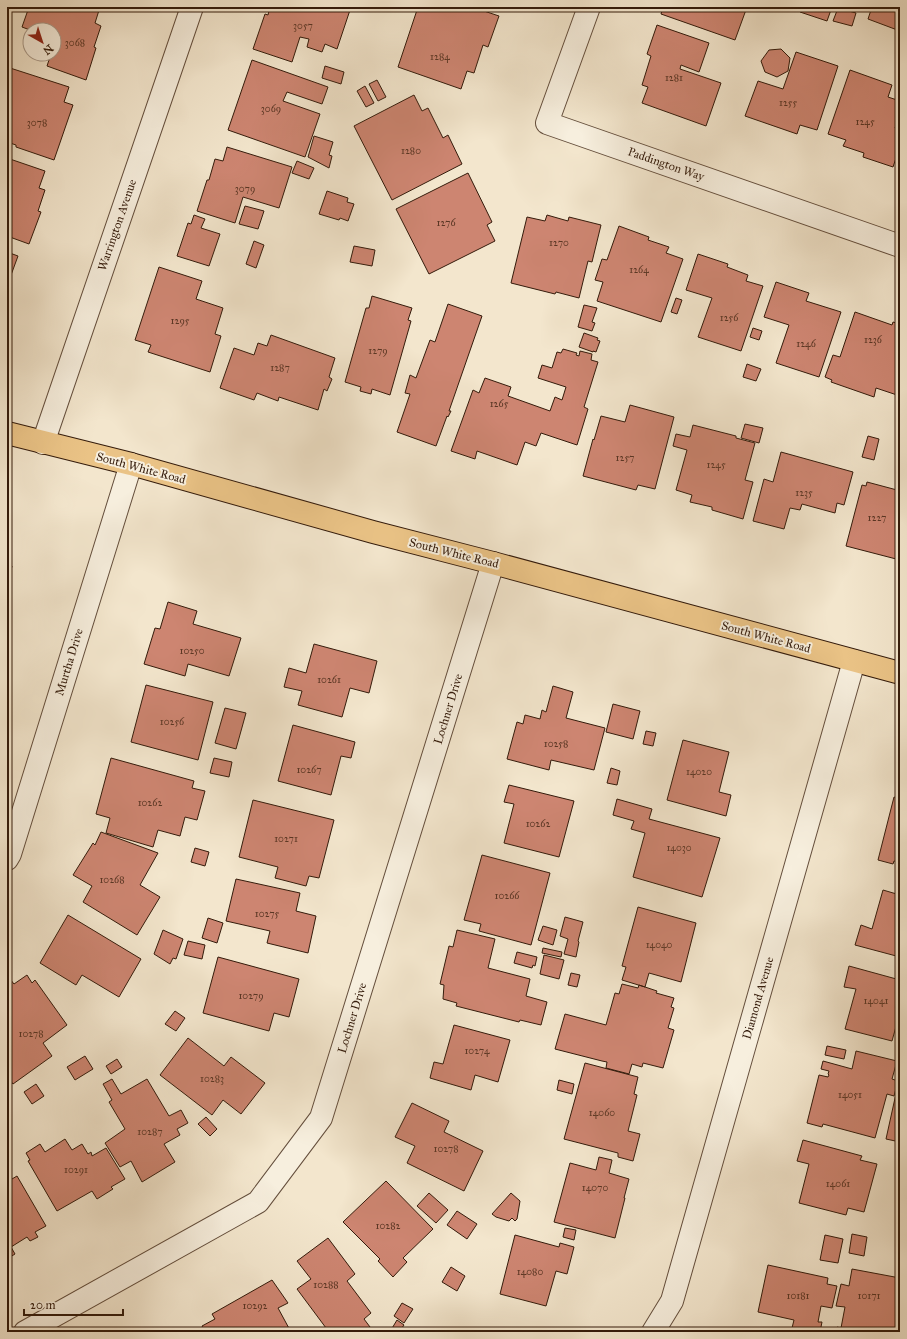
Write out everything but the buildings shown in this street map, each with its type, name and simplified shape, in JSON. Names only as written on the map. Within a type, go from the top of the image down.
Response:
[{"type":"main road","name":"South White Road","points":[[7,434],[131,464],[373,532],[900,673]]},
{"type":"street","name":"Warrington Avenue","points":[[43,443],[192,7]]},
{"type":"street","name":"Paddington Way","points":[[589,7],[547,123],[900,246]]},
{"type":"street","name":"Murtha Drive","points":[[7,859],[10,854],[131,464]]},
{"type":"street","name":"Lochner Drive","points":[[25,1332],[258,1202],[322,1118],[493,563]]},
{"type":"street","name":"Diamond Avenue","points":[[653,1332],[672,1302],[854,660]]}]
